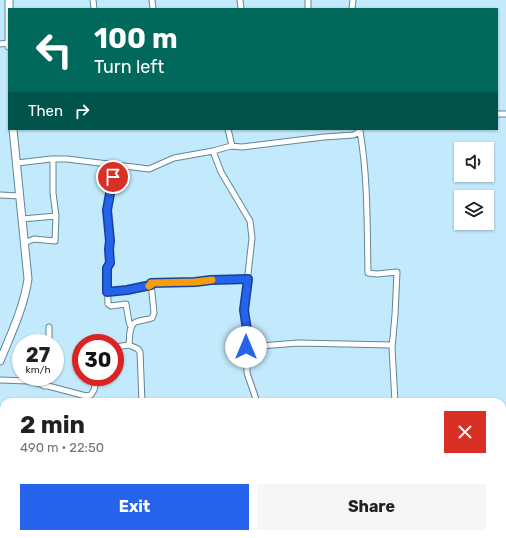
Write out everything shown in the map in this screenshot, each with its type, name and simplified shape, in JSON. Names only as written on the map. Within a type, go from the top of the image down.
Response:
[{"type":"main road","points":[[0,361],[3,348],[26,292],[28,279],[13,130]]},
{"type":"street","points":[[228,130],[232,146]]},
{"type":"street","points":[[17,163],[53,159],[113,164],[149,169],[174,158],[232,146],[242,147],[324,137],[354,135],[360,130]]},
{"type":"street","points":[[360,130],[364,156],[366,191],[368,273],[377,274],[397,272],[392,345],[396,398]]},
{"type":"street","points":[[213,151],[220,172],[250,221],[252,238],[244,310],[247,330],[246,373],[255,398]]},
{"type":"street","points":[[24,243],[34,239],[55,241],[56,216],[53,193],[53,159]]},
{"type":"street","points":[[113,164],[113,177],[107,210],[110,241],[110,263],[107,268],[108,304],[111,306],[126,304],[131,327],[129,346]]},
{"type":"street","points":[[0,195],[20,196]]},
{"type":"street","points":[[22,219],[56,216]]},
{"type":"street","points":[[107,292],[127,290],[151,285],[151,283],[248,279]]},
{"type":"street","points":[[131,327],[135,322],[152,318],[154,313],[151,285]]},
{"type":"street","points":[[49,327],[49,334]]},
{"type":"street","points":[[246,347],[298,343],[392,345]]},
{"type":"street","points":[[124,346],[129,346],[138,349],[140,352],[142,398]]},
{"type":"street","points":[[0,380],[12,380]]},
{"type":"street","points":[[44,386],[86,396],[92,395],[95,386]]},
{"type":"slow traffic","points":[[149,286],[151,283],[180,283],[212,280]]},
{"type":"route","points":[[113,177],[107,210],[110,241],[110,263],[107,268],[107,292],[144,287],[151,285],[151,283],[157,284],[168,282],[180,283],[248,279],[244,310],[247,330],[246,347]]}]
